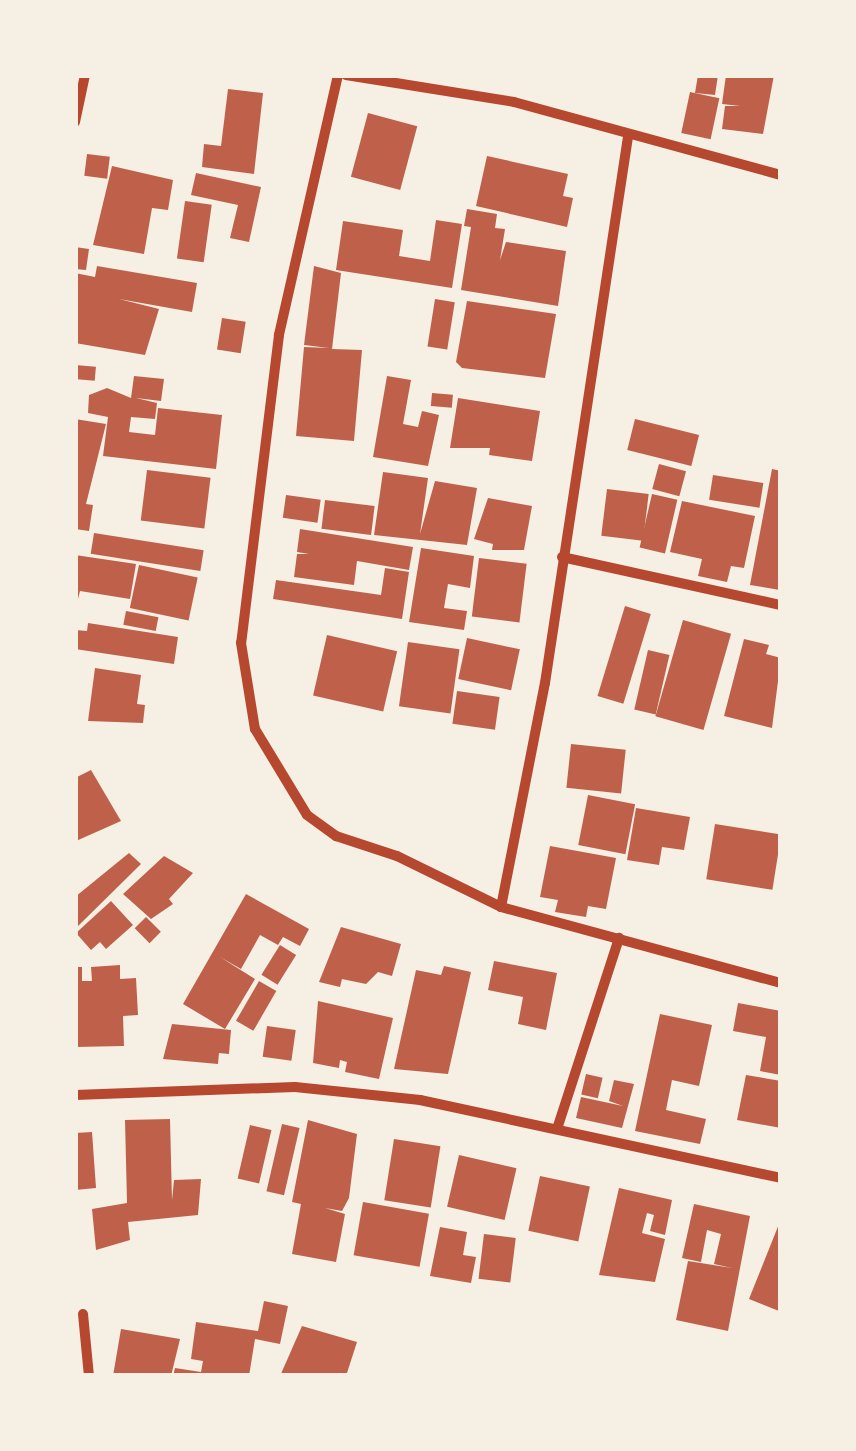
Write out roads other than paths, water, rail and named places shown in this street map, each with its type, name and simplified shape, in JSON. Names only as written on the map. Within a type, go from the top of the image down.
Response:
[{"type":"street","points":[[75,122],[84,75]]},
{"type":"street","points":[[338,75],[279,335],[241,643],[255,729],[307,815],[336,836],[397,856],[501,907],[781,983]]},
{"type":"street","points":[[346,75],[514,102],[628,137],[781,175]]},
{"type":"street","points":[[501,907],[562,557],[628,137]]},
{"type":"street","points":[[562,557],[781,605]]},
{"type":"street","points":[[557,1129],[619,938]]},
{"type":"street","points":[[75,1095],[295,1086],[420,1100],[781,1178]]},
{"type":"street","points":[[83,1314],[89,1376]]}]
